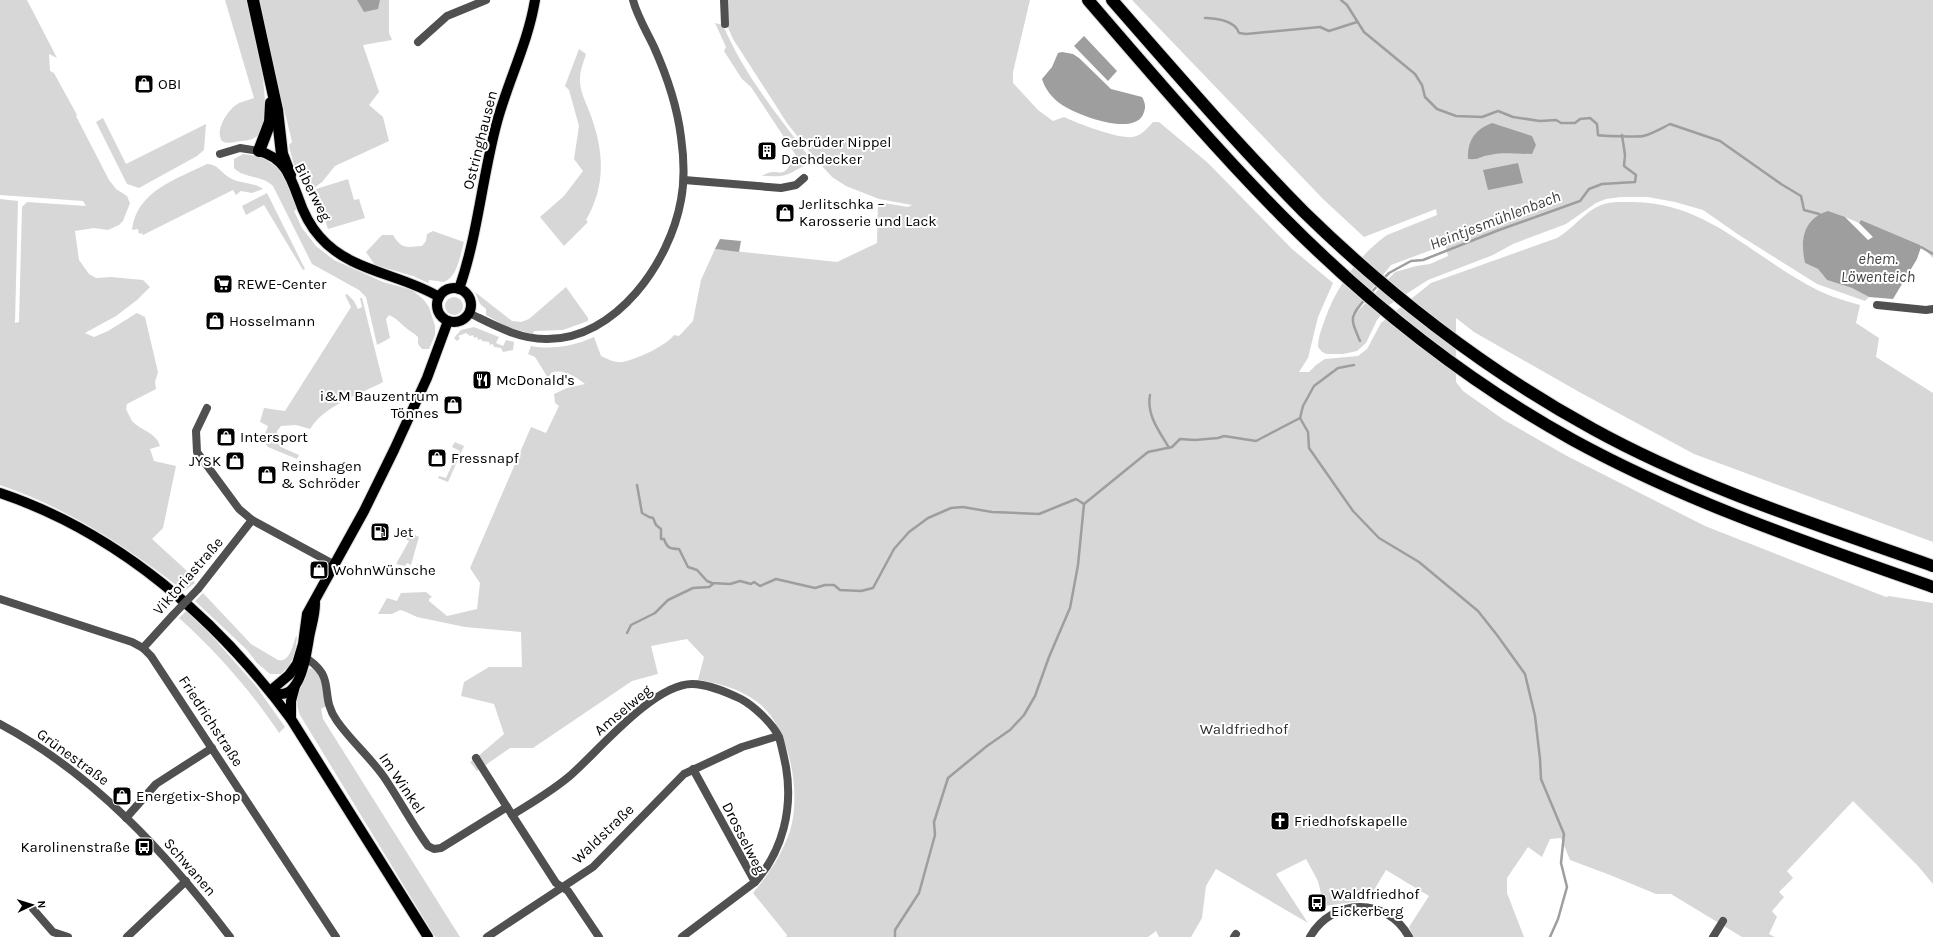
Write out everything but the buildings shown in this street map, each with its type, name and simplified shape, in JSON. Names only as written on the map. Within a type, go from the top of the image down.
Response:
[{"type":"highway","points":[[253,0],[277,110],[282,154],[290,175]]},
{"type":"highway","points":[[1088,0],[1192,119],[1281,215],[1353,283],[1388,313],[1465,372],[1521,409],[1574,440],[1684,494],[1803,541],[1933,587]]},
{"type":"highway","points":[[1112,0],[1205,106],[1304,212],[1378,280],[1465,348],[1526,390],[1592,429],[1635,452],[1741,497],[1933,566]]},
{"type":"highway","points":[[263,152],[270,122],[272,99],[270,81]]},
{"type":"highway","points":[[263,152],[276,143],[279,132]]},
{"type":"main road","name":"Ostringhausen","points":[[459,289],[476,224],[497,122],[525,40],[533,1]]},
{"type":"main road","name":"Biberweg","points":[[263,152],[280,162],[290,175],[308,219],[321,238],[329,246],[362,266],[409,282],[439,297]]},
{"type":"main road","points":[[459,289],[466,293],[471,301],[469,313],[460,322],[448,321],[441,316],[437,309],[439,297],[448,290],[459,289]]},
{"type":"main road","points":[[291,719],[291,701],[296,684],[302,672],[303,657],[315,616],[315,603],[364,511],[420,395],[448,321]]},
{"type":"main road","points":[[0,492],[47,511],[87,532],[118,551],[152,575],[191,608],[218,634],[270,691],[291,719],[326,772],[428,937]]},
{"type":"main road","points":[[270,691],[289,675],[303,657]]},
{"type":"main road","points":[[270,691],[274,694],[283,694],[296,684]]},
{"type":"street","points":[[418,42],[447,16],[486,0]]},
{"type":"street","points":[[469,313],[511,333],[525,337],[546,339],[572,336],[601,323],[633,296],[658,263],[673,232],[681,200],[684,180],[681,137],[675,105],[662,68],[633,0]]},
{"type":"street","points":[[724,0],[725,24]]},
{"type":"street","name":"Biberweg","points":[[220,154],[240,148],[263,152]]},
{"type":"street","points":[[684,180],[781,188],[796,185],[804,178]]},
{"type":"street","points":[[1877,306],[1926,310],[1933,309]]},
{"type":"street","points":[[207,408],[196,431],[196,447],[204,462],[239,509],[252,520],[335,565]]},
{"type":"street","name":"Viktoriastraße","points":[[143,648],[198,589],[252,520]]},
{"type":"street","name":"Friedrichstraße","points":[[0,598],[132,642],[143,648],[160,668],[336,937]]},
{"type":"street","name":"Im Winkel","points":[[303,657],[324,675],[330,706],[338,721],[381,773],[428,846],[434,849],[441,848],[507,807]]},
{"type":"street","name":"Amselweg","points":[[512,815],[557,787],[636,713],[675,688],[692,684],[729,693],[753,707],[763,716],[778,736],[788,777],[788,802],[785,828],[775,852],[764,872],[754,882]]},
{"type":"street","name":"Grünestraße","points":[[0,724],[67,767],[126,818]]},
{"type":"street","points":[[693,769],[742,747],[778,736]]},
{"type":"street","points":[[126,818],[156,784],[212,748]]},
{"type":"street","points":[[476,758],[556,883],[568,891],[599,937]]},
{"type":"street","name":"Drosselweg","points":[[682,937],[754,882],[693,769]]},
{"type":"street","name":"Waldstraße","points":[[486,937],[563,888],[597,864],[680,777],[693,769]]},
{"type":"street","name":"Schwanen","points":[[126,818],[186,882],[230,937]]},
{"type":"street","points":[[127,937],[186,882]]},
{"type":"street","points":[[1310,937],[1322,922],[1333,913],[1361,907],[1379,911],[1390,916],[1399,923],[1408,937]]},
{"type":"street","points":[[33,909],[53,932],[68,937]]},
{"type":"street","points":[[1713,937],[1723,921]]},
{"type":"green space","points":[[0,0],[27,0],[57,58],[49,54],[50,71],[54,73],[77,115],[76,116],[109,180],[116,189],[127,196],[130,203],[123,221],[119,225],[108,230],[94,228],[75,231],[79,260],[89,274],[96,278],[111,277],[143,280],[150,287],[137,300],[116,316],[85,333],[94,337],[108,331],[137,313],[145,317],[158,372],[155,382],[156,389],[127,404],[126,409],[132,421],[152,435],[158,442],[160,446],[150,449],[154,461],[176,466],[163,528],[152,539],[186,570],[195,583],[184,591],[141,559],[96,530],[49,505],[0,485],[0,199],[18,201],[15,323],[19,322],[22,207],[27,202],[86,206],[83,201],[0,195]]},
{"type":"green space","points":[[225,0],[248,0],[258,48],[264,87],[265,105],[264,121],[261,132],[255,138],[250,140],[230,143],[222,141],[220,136],[221,125],[227,114],[235,106],[239,103],[254,98]]},
{"type":"green space","points":[[260,0],[389,0],[389,33],[392,40],[363,45],[379,92],[369,105],[383,117],[389,141],[335,166],[322,182],[309,192],[296,170],[292,157],[289,145],[292,142],[273,67]]},
{"type":"green space","name":"Waldfriedhof","points":[[726,0],[1030,0],[1013,72],[1013,83],[1038,110],[1053,121],[1064,117],[1098,130],[1126,137],[1139,135],[1153,122],[1159,122],[1208,163],[1292,249],[1333,283],[1318,317],[1308,358],[1299,372],[1309,372],[1325,359],[1358,356],[1367,349],[1381,323],[1431,283],[1557,238],[1595,208],[1613,202],[1659,204],[1683,211],[1725,231],[1812,288],[1860,305],[1856,323],[1879,338],[1876,357],[1933,393],[1933,542],[1694,454],[1581,393],[1474,332],[1456,318],[1456,382],[1463,391],[1504,420],[1567,456],[1705,526],[1886,597],[1889,596],[1933,603],[1933,884],[1918,866],[1853,801],[1787,871],[1793,878],[1779,892],[1784,897],[1772,911],[1777,917],[1769,934],[1775,937],[1742,937],[1671,894],[1656,894],[1570,860],[1561,838],[1550,839],[1542,857],[1528,847],[1507,878],[1507,893],[1524,937],[1413,937],[1409,927],[1429,896],[1386,870],[1368,900],[1324,906],[1318,881],[1306,859],[1276,874],[1308,923],[1216,869],[1206,886],[1202,918],[1191,937],[1159,937],[1156,931],[1148,937],[786,937],[787,935],[753,893],[774,864],[790,831],[793,817],[794,784],[792,768],[787,751],[775,722],[766,710],[752,698],[735,689],[716,683],[698,680],[704,657],[687,639],[651,646],[658,674],[632,681],[533,748],[510,748],[477,771],[470,762],[504,734],[494,704],[461,696],[464,682],[489,667],[522,667],[521,632],[465,627],[417,617],[400,610],[392,614],[378,614],[387,598],[397,601],[401,593],[426,592],[432,597],[429,601],[447,616],[477,609],[480,583],[470,568],[531,427],[546,433],[559,406],[555,403],[554,394],[567,388],[585,384],[565,372],[551,373],[548,378],[535,357],[528,354],[531,346],[547,348],[563,346],[579,343],[594,337],[601,356],[619,362],[628,361],[650,352],[664,344],[674,335],[679,336],[693,321],[701,280],[715,249],[837,262],[877,243],[878,202],[908,207],[912,205],[879,199],[846,186],[832,177],[812,155],[787,123],[733,39],[726,23]]},
{"type":"green space","points":[[1132,0],[1933,0],[1933,258],[1920,245],[1861,220],[1859,223],[1845,217],[1805,263],[1818,269],[1827,280],[1852,288],[1869,297],[1865,301],[1817,284],[1739,235],[1703,210],[1675,202],[1648,197],[1621,197],[1606,199],[1596,203],[1566,224],[1513,244],[1493,255],[1428,280],[1389,305],[1377,320],[1366,343],[1357,351],[1343,354],[1327,354],[1322,352],[1318,347],[1321,329],[1342,283],[1350,272],[1367,252],[1387,235],[1437,215],[1436,209],[1364,237],[1323,199]],"holes":[[[1445,245],[1448,256],[1430,264],[1395,272],[1353,316],[1352,314],[1391,265]]]},
{"type":"green space","points":[[715,23],[723,25],[731,43],[762,94],[809,157],[803,167],[792,173],[784,175],[762,176],[773,172],[784,172],[791,164],[795,154],[751,87],[742,79],[724,51],[726,47]]},
{"type":"green space","points":[[579,49],[586,54],[581,72],[580,83],[599,143],[601,169],[597,194],[586,220],[588,222],[564,246],[540,217],[564,196],[583,171],[574,159],[579,126],[569,90],[565,86]]},
{"type":"green space","points":[[103,118],[126,164],[206,124],[204,150],[197,156],[139,188],[127,184],[96,122]]},
{"type":"green space","points":[[243,154],[256,156],[266,160],[280,171],[293,198],[297,209],[294,211],[302,228],[316,246],[334,260],[383,282],[412,290],[423,299],[429,307],[435,326],[435,335],[429,349],[422,349],[418,344],[418,337],[389,315],[386,319],[390,338],[377,345],[366,297],[359,290],[312,264],[273,186],[268,182],[242,173],[234,168],[234,159]]},
{"type":"green space","points":[[207,164],[214,165],[234,180],[255,185],[263,189],[252,193],[241,191],[236,195],[233,190],[143,235],[141,233],[139,234],[138,229],[132,230],[135,217],[141,205],[150,196],[171,181]]},
{"type":"green space","points":[[348,179],[354,200],[359,199],[365,218],[328,229],[322,210],[319,211],[313,190]]},
{"type":"green space","points":[[267,193],[305,269],[303,270],[264,205],[246,215],[242,206]]},
{"type":"green space","points":[[433,231],[464,242],[460,259],[455,270],[449,279],[444,282],[429,280],[428,283],[413,276],[375,265],[366,252],[382,235],[393,235],[402,245],[412,247],[422,246],[426,241],[427,234]]},
{"type":"green space","points":[[566,287],[588,318],[588,321],[563,330],[534,331],[533,334],[507,327],[486,315],[486,309],[480,304],[475,292],[512,321],[521,322],[529,319]]},
{"type":"green space","points":[[347,294],[354,301],[358,309],[362,307],[360,298],[362,298],[383,382],[333,407],[324,413],[310,429],[296,425],[281,426],[277,431],[276,441],[281,447],[299,455],[297,459],[268,447],[263,440],[268,426],[260,422],[264,408],[285,411],[351,307],[345,295]]},
{"type":"green space","points":[[454,297],[460,300],[463,306],[460,312],[454,315],[448,312],[445,306],[448,300]]},
{"type":"green space","points":[[474,327],[499,337],[496,343],[503,346],[506,340],[514,342],[513,350],[503,352],[501,348],[494,347],[493,344],[490,345],[489,342],[482,341],[481,339],[478,340],[477,337],[474,338],[473,335],[470,336],[466,333],[458,336],[460,338],[457,341],[454,338],[461,330]]},
{"type":"green space","points":[[455,442],[464,446],[448,482],[438,478],[439,476],[446,478],[458,452],[460,452],[452,447]]},
{"type":"green space","points":[[409,532],[419,537],[411,565],[407,563],[405,566],[396,564],[409,541],[406,539]]},
{"type":"green space","points":[[203,593],[251,644],[278,660],[285,659],[288,656],[296,636],[295,653],[289,666],[281,674],[270,674],[257,663],[247,650],[195,601]]},
{"type":"green space","points":[[186,611],[211,635],[256,686],[285,727],[279,733],[233,672],[207,644],[179,618]]},
{"type":"green space","points":[[310,668],[315,670],[321,678],[326,706],[321,709],[323,719],[460,937],[435,937],[300,715],[297,703],[298,692],[307,671]]},
{"type":"water","points":[[357,0],[380,0],[378,9],[364,12]]},
{"type":"water","points":[[1084,36],[1117,71],[1108,81],[1074,46]]},
{"type":"water","points":[[1062,52],[1073,54],[1079,58],[1111,89],[1142,97],[1145,108],[1139,120],[1130,124],[1104,122],[1076,112],[1058,102],[1048,92],[1042,79],[1052,67],[1058,53]]},
{"type":"water","points":[[1492,123],[1532,136],[1536,145],[1532,154],[1511,153],[1468,159],[1469,147],[1473,136],[1481,129]]},
{"type":"water","points":[[1518,163],[1523,183],[1488,190],[1483,170]]},
{"type":"water","name":"ehem. Löwenteich","points":[[1828,211],[1845,217],[1868,240],[1873,237],[1859,223],[1861,220],[1920,245],[1921,247],[1917,259],[1893,299],[1869,297],[1852,288],[1827,280],[1818,269],[1805,263],[1803,239],[1805,231],[1813,219]]},
{"type":"water","points":[[720,239],[741,241],[739,252],[715,249]]},
{"type":"waterway","points":[[1341,0],[1347,5],[1364,32],[1415,74],[1422,85],[1425,97],[1437,109],[1456,116],[1482,117],[1498,111],[1513,117],[1540,121],[1556,120],[1561,123],[1575,123],[1580,119],[1590,118],[1597,124],[1598,135],[1606,136],[1643,136],[1670,124],[1720,141],[1781,184],[1801,196],[1804,210],[1819,214],[1821,216]]},
{"type":"waterway","points":[[1205,18],[1225,21],[1234,25],[1239,33],[1246,34],[1320,27],[1329,31],[1357,22]]},
{"type":"waterway","name":"Heintjesmühlenbach","points":[[1383,279],[1389,273],[1411,261],[1423,260],[1499,230],[1580,201],[1589,189],[1602,184],[1635,182],[1636,175],[1624,166],[1625,155],[1622,135]]},
{"type":"waterway","points":[[1919,248],[1921,247],[1933,254]]},
{"type":"waterway","name":"Heintjesmühlenbach","points":[[1371,293],[1378,285]]},
{"type":"waterway","name":"Heintjesmühlenbach","points":[[1360,341],[1354,327],[1353,318],[1356,310],[1366,298]]},
{"type":"waterway","name":"Heintjesmühlenbach","points":[[1084,504],[1148,452],[1172,447],[1180,439],[1195,440],[1224,436],[1256,441],[1300,418],[1303,406],[1314,386],[1338,368],[1354,365]]},
{"type":"waterway","points":[[1150,395],[1149,402],[1152,416],[1169,448]]},
{"type":"waterway","points":[[1300,418],[1308,432],[1309,448],[1353,511],[1379,538],[1419,562],[1478,611],[1525,674],[1535,716],[1541,779],[1564,834],[1561,863],[1567,887],[1558,919],[1550,937]]},
{"type":"waterway","name":"Heintjesmühlenbach","points":[[637,485],[642,513],[653,518],[656,525],[661,529],[661,539],[664,539],[669,547],[679,549],[688,567],[697,570],[707,581],[712,583],[730,584],[740,581],[751,584],[754,582],[760,586],[776,579],[815,588],[825,585],[834,585],[840,590],[861,591],[873,588],[894,549],[909,532],[928,518],[951,508],[963,507],[992,512],[1039,514],[1076,499],[1084,504]]},
{"type":"waterway","points":[[895,937],[895,930],[919,893],[935,835],[934,822],[948,778],[987,746],[1010,730],[1024,715],[1035,696],[1049,657],[1070,608],[1078,565],[1084,504]]},
{"type":"waterway","points":[[627,633],[631,625],[655,613],[668,600],[693,588],[709,587],[713,584]]},
{"type":"place","name":"OBI","points":[[144,84]]},
{"type":"place","name":"Gebrüder Nippel Dachdecker","points":[[767,151]]},
{"type":"place","name":"Jerlitschka – Karosserie und Lack","points":[[785,213]]},
{"type":"place","name":"REWE-Center","points":[[223,284]]},
{"type":"place","name":"Hosselmann","points":[[215,321]]},
{"type":"place","name":"McDonald's","points":[[482,380]]},
{"type":"place","name":"i&M Bauzentrum Tönnes","points":[[453,405]]},
{"type":"place","name":"Intersport","points":[[226,437]]},
{"type":"place","name":"Fressnapf","points":[[437,458]]},
{"type":"place","name":"JYSK","points":[[235,461]]},
{"type":"place","name":"Reinshagen & Schröder","points":[[267,475]]},
{"type":"place","name":"Jet","points":[[380,532]]},
{"type":"place","name":"WohnWünsche","points":[[319,570]]},
{"type":"place","name":"Energetix-Shop","points":[[122,796]]},
{"type":"place","name":"Friedhofskapelle","points":[[1280,821]]},
{"type":"place","name":"Karolinenstraße","points":[[144,847]]},
{"type":"place","name":"Waldfriedhof Eickerberg","points":[[1317,903]]}]
